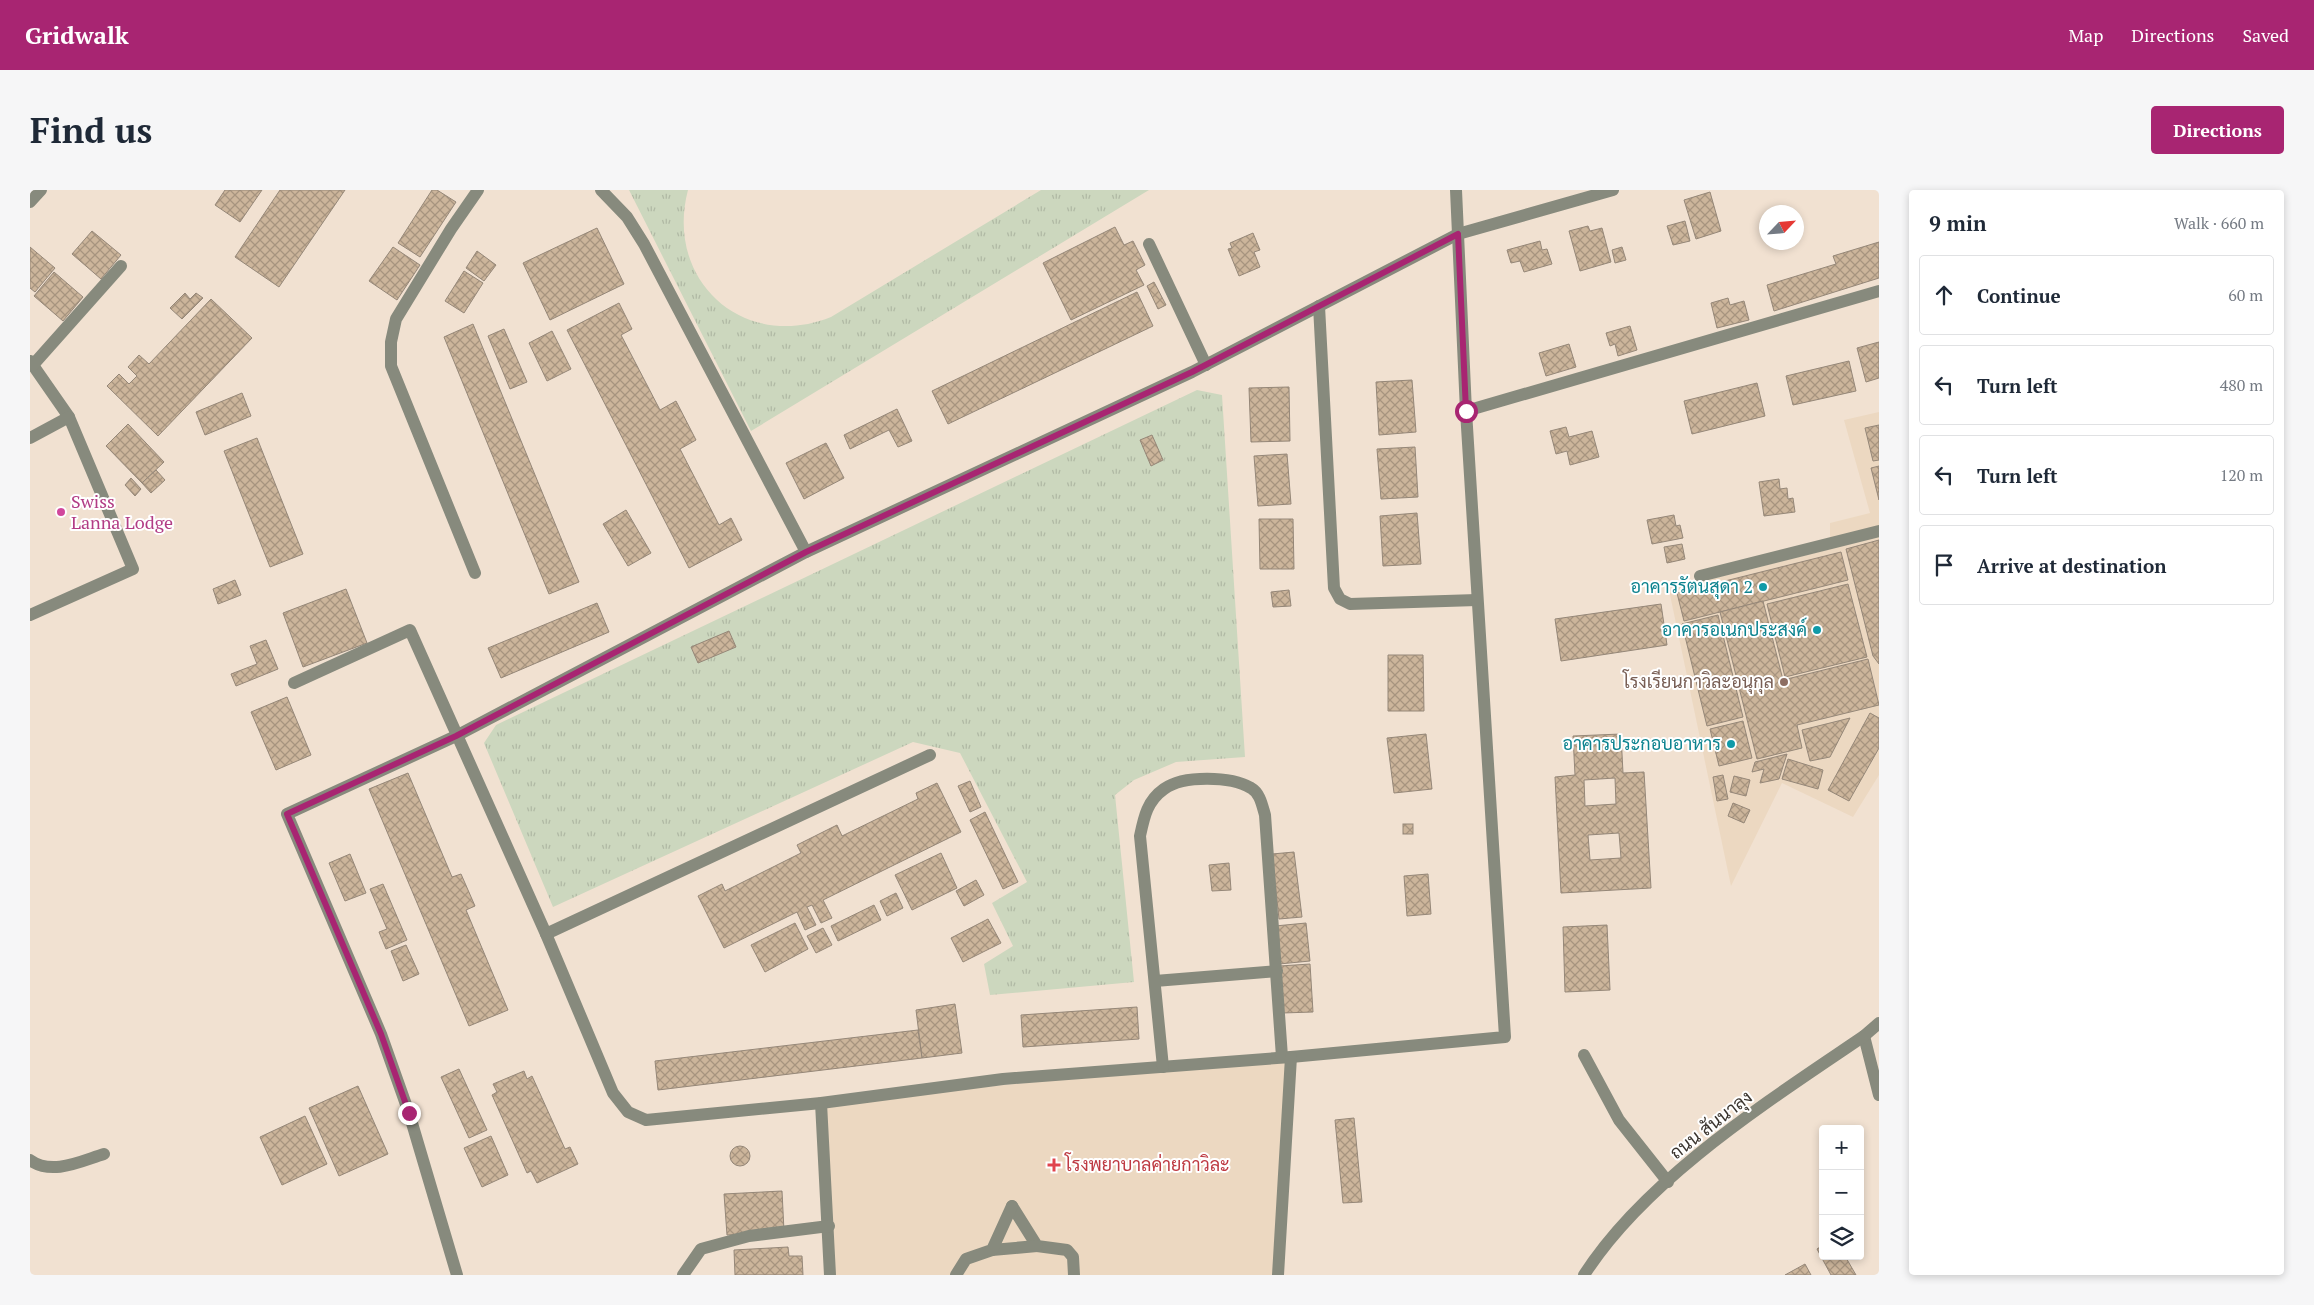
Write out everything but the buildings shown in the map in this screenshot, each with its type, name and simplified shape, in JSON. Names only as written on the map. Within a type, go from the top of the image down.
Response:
[{"type":"street","points":[[30,202],[41,190]]},
{"type":"street","points":[[475,573],[391,366],[391,342],[396,319],[451,229],[478,190]]},
{"type":"street","points":[[600,190],[627,216],[644,244],[806,552]]},
{"type":"street","points":[[294,683],[410,630],[546,934],[613,1093],[628,1112],[646,1120],[821,1103],[1003,1079],[1163,1068],[1505,1037],[1466,411],[1456,190]]},
{"type":"street","points":[[457,1275],[409,1113],[381,1034],[287,814],[456,736],[806,552],[1206,365],[1458,234],[1613,190]]},
{"type":"street","points":[[1149,244],[1206,365]]},
{"type":"street","points":[[30,614],[133,569],[69,417],[32,363],[121,266]]},
{"type":"street","points":[[1466,411],[1879,291]]},
{"type":"street","points":[[1319,306],[1334,588],[1340,599],[1350,604],[1477,600]]},
{"type":"street","points":[[30,438],[69,417]]},
{"type":"street","points":[[1700,576],[1879,531]]},
{"type":"street","points":[[546,934],[930,755]]},
{"type":"street","points":[[1163,1068],[1140,836],[1146,808],[1164,788],[1190,779],[1229,780],[1252,788],[1261,799],[1265,814],[1277,971],[1287,1057],[1278,1275]]},
{"type":"street","points":[[1155,981],[1277,971]]},
{"type":"street","name":"ถนน สันนาลุง","points":[[1584,1275],[1631,1216],[1668,1182],[1760,1107],[1879,1024]]},
{"type":"street","points":[[1864,1036],[1879,1095]]},
{"type":"street","points":[[1584,1054],[1619,1120],[1668,1182]]},
{"type":"street","points":[[821,1103],[829,1226],[830,1275]]},
{"type":"street","points":[[30,1160],[37,1165],[56,1168],[104,1154]]},
{"type":"street","points":[[992,1250],[1012,1206],[1037,1246]]},
{"type":"street","points":[[683,1275],[701,1249],[749,1236],[829,1226]]},
{"type":"street","points":[[956,1275],[966,1260],[992,1250],[1037,1246],[1067,1250],[1072,1257],[1074,1275]]},
{"type":"shaded area","name":"โรงเรียนกาวิละอนุกุล","points":[[1879,412],[1879,775],[1853,817],[1782,783],[1731,886],[1669,590],[1830,549],[1830,523],[1870,513],[1844,420]]},
{"type":"shaded area","name":"โรงพยาบาลค่ายกาวิละ","points":[[1291,1057],[1275,1275],[832,1275],[821,1103]]},
{"type":"green space","points":[[629,190],[688,190],[684,223],[688,253],[700,279],[718,301],[741,316],[769,325],[799,325],[831,317],[1041,190],[1149,190],[751,431]]},
{"type":"green space","points":[[1197,390],[1222,395],[1245,757],[1176,762],[1134,780],[1115,795],[1134,982],[990,995],[984,964],[1013,946],[992,903],[1027,882],[960,753],[913,742],[553,907],[484,743],[496,725]]},
{"type":"place","name":"Swiss Lanna Lodge","points":[[61,512]]},
{"type":"place","name":"อาคารรัตนสุดา 2","points":[[1763,587]]},
{"type":"place","name":"อาคารอเนกประสงค์","points":[[1817,630]]},
{"type":"place","name":"โรงเรียนกาวิละอนุกุล","points":[[1784,682]]},
{"type":"place","name":"อาคารประกอบอาหาร","points":[[1731,744]]},
{"type":"place","name":"โรงพยาบาลค่ายกาวิละ","points":[[1054,1165]]},
{"type":"route","points":[[409,1113],[381,1034],[287,814],[456,736],[806,552],[1192,372],[1458,234],[1466,411]]}]
